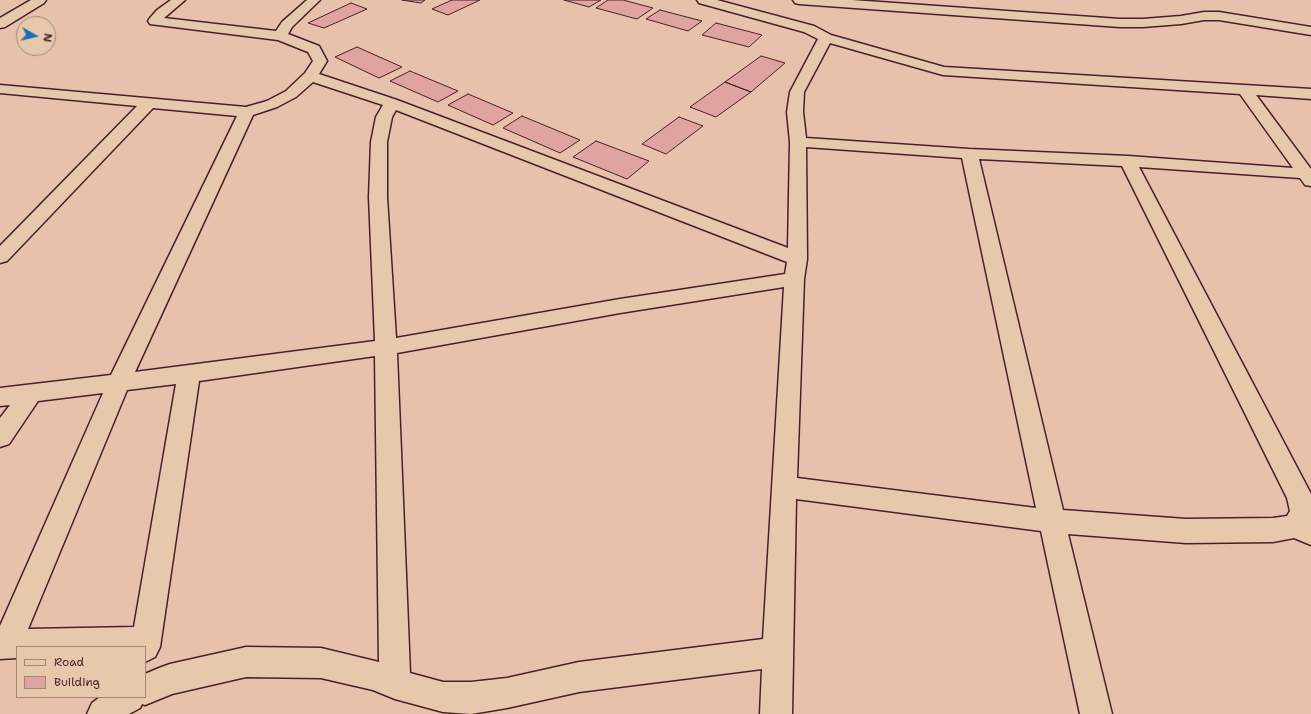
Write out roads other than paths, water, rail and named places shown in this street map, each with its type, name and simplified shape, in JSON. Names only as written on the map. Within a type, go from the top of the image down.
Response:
[{"type":"street","points":[[0,24],[40,0]]},
{"type":"street","points":[[0,89],[247,112],[272,104],[291,94],[310,76],[320,61],[314,49],[280,36],[155,21],[162,13],[179,0]]},
{"type":"street","points":[[280,36],[287,25],[314,0]]},
{"type":"street","points":[[703,0],[809,29],[826,38],[943,71],[1311,94]]},
{"type":"street","points":[[778,20],[799,0],[1120,23],[1143,23],[1181,20],[1204,16],[1220,16],[1311,31]]},
{"type":"street","points":[[776,714],[784,486],[796,269],[798,142],[795,112],[797,92],[826,38]]},
{"type":"street","points":[[310,76],[392,103],[796,269]]},
{"type":"street","points":[[1246,90],[1309,176]]},
{"type":"street","points":[[0,257],[149,103]]},
{"type":"street","points":[[392,103],[384,117],[379,142],[378,197],[386,347],[395,684]]},
{"type":"street","points":[[190,374],[145,644],[3,644],[119,384],[247,112]]},
{"type":"street","points":[[798,142],[969,154],[1128,160],[1309,176]]},
{"type":"street","points":[[969,154],[1096,714]]},
{"type":"street","points":[[784,486],[1052,521],[1186,531],[1303,530],[1303,513],[1300,498],[1128,160]]},
{"type":"street","points":[[0,397],[119,384],[416,343],[620,306],[796,269]]},
{"type":"street","points":[[0,438],[31,393]]},
{"type":"street","points":[[146,690],[170,678],[246,662],[321,662],[374,675],[395,684],[443,697],[471,698],[507,693],[579,677],[777,652]]},
{"type":"street","points":[[103,714],[127,698]]}]
